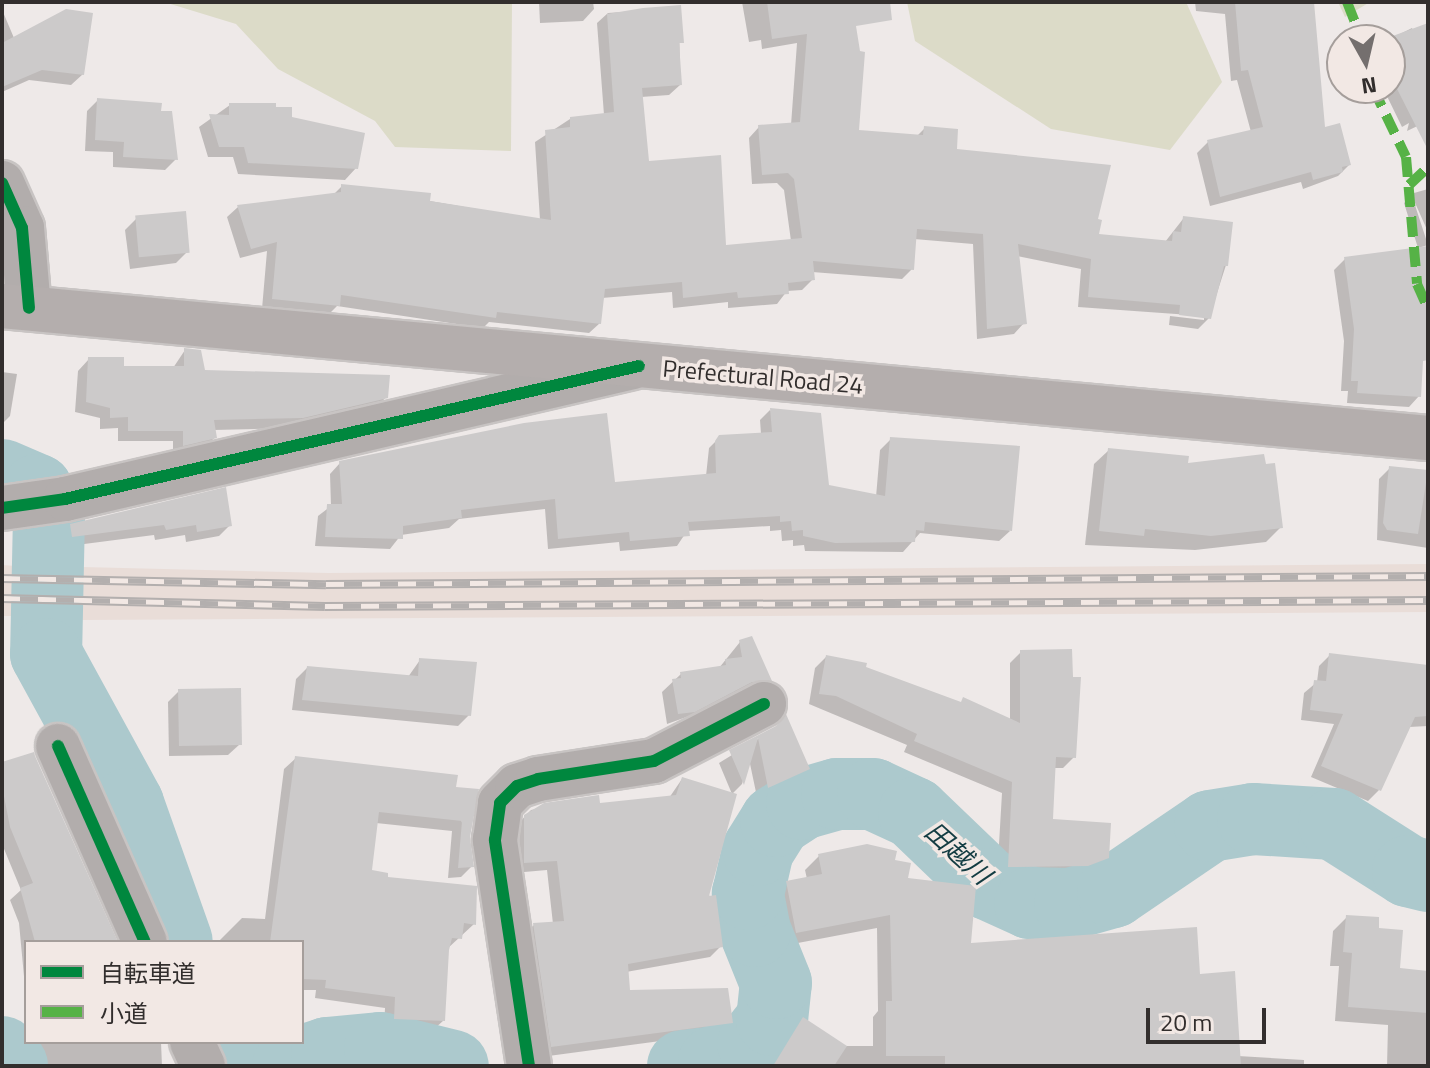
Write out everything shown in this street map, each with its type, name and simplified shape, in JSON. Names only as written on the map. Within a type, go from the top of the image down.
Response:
[{"type":"main road","name":"Prefectural Road 24","points":[[16,307],[1428,438]]},
{"type":"street","points":[[2,183],[22,228],[16,307]]},
{"type":"street","points":[[9,507],[65,499],[639,366]]},
{"type":"street","points":[[528,1060],[495,840],[500,803],[517,786],[538,779],[654,761],[764,704]]},
{"type":"street","points":[[58,746],[144,940]]},
{"type":"street","points":[[193,1044],[203,1066]]},
{"type":"shaded area","points":[[1428,564],[1428,612],[81,620],[82,567],[328,573]]},
{"type":"shaded area","points":[[2,565],[16,566],[14,616],[2,616]]},
{"type":"green space","points":[[164,2],[512,2],[511,151],[395,147],[375,121],[278,69],[236,24]]},
{"type":"green space","points":[[907,2],[1186,2],[1222,82],[1170,150],[1051,129],[915,41]]},
{"type":"green space","points":[[1338,2],[1370,2],[1345,17]]},
{"type":"building","points":[[767,2],[890,2],[892,20],[856,26],[860,51],[865,52],[859,130],[923,135],[924,126],[958,129],[957,149],[1111,165],[1098,219],[1102,220],[1099,234],[1172,241],[1173,231],[1181,232],[1183,216],[1233,222],[1228,266],[1224,266],[1211,319],[1179,315],[1180,305],[1088,297],[1091,259],[1018,244],[1027,324],[987,329],[983,234],[917,229],[914,270],[813,261],[815,280],[788,283],[789,294],[738,298],[737,292],[683,298],[682,282],[605,289],[601,324],[497,312],[496,318],[341,295],[340,306],[272,299],[277,242],[251,249],[237,205],[341,192],[341,184],[431,193],[430,201],[551,220],[545,130],[570,127],[570,117],[614,112],[607,14],[643,8],[681,5],[684,43],[679,43],[682,85],[642,88],[649,161],[721,155],[726,245],[802,238],[794,179],[788,173],[762,175],[758,125],[800,122],[807,34],[772,39]]},
{"type":"building","points":[[1235,2],[1314,2],[1325,127],[1340,123],[1351,165],[1342,167],[1343,172],[1313,180],[1311,172],[1220,197],[1207,140],[1263,127],[1248,70],[1241,71]]},
{"type":"building","points":[[66,9],[93,13],[84,75],[42,70],[2,87],[2,43]]},
{"type":"building","points":[[1428,23],[1428,150],[1405,104],[1406,31]]},
{"type":"building","points":[[97,98],[162,103],[161,111],[172,111],[178,160],[123,157],[124,142],[95,140]]},
{"type":"building","points":[[229,103],[276,103],[276,107],[292,107],[292,117],[365,133],[358,169],[248,163],[244,147],[219,147],[209,114],[229,115]]},
{"type":"building","points":[[186,211],[190,253],[139,257],[135,215]]},
{"type":"building","points":[[1428,246],[1428,360],[1423,361],[1421,397],[1357,393],[1358,381],[1351,381],[1354,329],[1344,257]]},
{"type":"building","points":[[184,348],[201,350],[205,370],[390,375],[388,398],[303,418],[214,420],[217,438],[183,446],[183,431],[128,431],[128,417],[110,418],[110,408],[86,402],[88,357],[124,357],[124,366],[184,366]]},
{"type":"building","points":[[770,408],[821,413],[829,485],[885,496],[890,437],[1020,446],[1012,531],[925,522],[924,531],[916,530],[915,542],[835,543],[803,536],[803,530],[792,531],[791,521],[780,522],[780,516],[688,522],[690,536],[630,541],[629,532],[558,539],[555,499],[461,510],[462,518],[403,526],[403,539],[325,537],[327,504],[342,504],[339,461],[524,423],[607,413],[615,482],[716,473],[715,441],[719,435],[772,432]]},
{"type":"building","points":[[1108,448],[1189,456],[1188,463],[1264,454],[1266,464],[1275,463],[1283,528],[1211,536],[1145,529],[1144,536],[1099,531]]},
{"type":"building","points":[[1389,466],[1428,470],[1418,534],[1387,530],[1383,523]]},
{"type":"building","points":[[226,487],[232,526],[197,532],[196,525],[166,530],[164,525],[72,537],[70,524]]},
{"type":"building","points":[[752,636],[772,681],[752,682],[695,712],[678,714],[672,679],[681,678],[680,672],[726,665],[725,659],[742,657],[739,640]]},
{"type":"building","points":[[1072,649],[1073,677],[1081,677],[1076,758],[1056,757],[1053,819],[1111,823],[1109,858],[1088,866],[1008,867],[1012,782],[914,741],[917,734],[836,696],[819,694],[826,655],[867,663],[866,667],[961,702],[963,697],[1020,723],[1020,650]]},
{"type":"building","points":[[1329,653],[1428,665],[1428,716],[1415,717],[1381,791],[1321,766],[1343,714],[1310,710],[1314,680],[1326,681]]},
{"type":"building","points":[[419,658],[477,662],[471,716],[302,700],[307,666],[418,676]]},
{"type":"building","points":[[241,688],[242,745],[179,746],[178,689]]},
{"type":"building","points":[[786,714],[810,769],[768,788],[758,738],[744,785],[729,750],[776,726]]},
{"type":"building","points":[[34,752],[117,940],[34,940],[20,888],[33,883],[10,827],[2,786],[2,762]]},
{"type":"building","points":[[295,756],[458,775],[456,787],[479,789],[470,837],[474,867],[458,868],[462,821],[379,812],[372,870],[388,873],[388,877],[477,886],[476,925],[464,923],[462,939],[452,938],[449,950],[445,1021],[394,1019],[395,997],[325,988],[326,980],[304,979],[304,940],[270,940]]},
{"type":"building","points":[[682,777],[737,794],[709,896],[716,895],[723,947],[628,964],[630,990],[728,988],[733,1023],[551,1047],[533,923],[564,921],[557,861],[524,863],[524,815],[544,803],[599,795],[600,803],[676,795]]},
{"type":"building","points":[[867,844],[897,851],[895,860],[911,863],[908,878],[976,886],[971,943],[1197,927],[1200,974],[1235,971],[1241,1066],[945,1066],[945,1056],[886,1056],[886,1001],[892,1001],[890,915],[796,933],[786,881],[822,874],[818,854]]},
{"type":"building","points":[[1346,915],[1379,917],[1379,928],[1403,930],[1400,968],[1428,971],[1428,1013],[1348,1007],[1352,953],[1343,952]]},
{"type":"building","points":[[803,1017],[847,1046],[834,1066],[773,1066]]},
{"type":"waterway","points":[[2,475],[37,490],[49,515],[46,654],[128,804],[176,940]]},
{"type":"waterway","name":"田越川","points":[[683,1066],[714,1062],[753,1044],[772,1020],[776,983],[755,931],[748,894],[758,850],[776,821],[802,804],[837,794],[873,794],[914,813],[988,884],[1030,903],[1070,904],[1113,892],[1210,826],[1253,819],[1334,824],[1408,871],[1428,876]]},
{"type":"waterway","points":[[234,1044],[274,1066]]},
{"type":"waterway","name":"田越川","points":[[288,1066],[327,1053],[380,1048],[453,1066]]},
{"type":"waterway","name":"田越川","points":[[2,1052],[12,1066]]},
{"type":"railway","points":[[2,578],[326,584],[1428,576]]},
{"type":"railway","points":[[2,598],[325,606],[1428,600]]},
{"type":"marked path","points":[[1347,2],[1356,24]]},
{"type":"marked path","points":[[1381,104],[1406,157],[1417,284],[1428,309]]},
{"type":"marked path","points":[[1409,185],[1428,167]]},
{"type":"cycle path","points":[[2,183],[22,228],[29,308]]},
{"type":"cycle path","points":[[2,508],[65,499],[639,366]]},
{"type":"cycle path","points":[[529,1066],[495,840],[500,803],[517,786],[538,779],[654,761],[764,704]]},
{"type":"cycle path","points":[[58,746],[144,940]]}]
